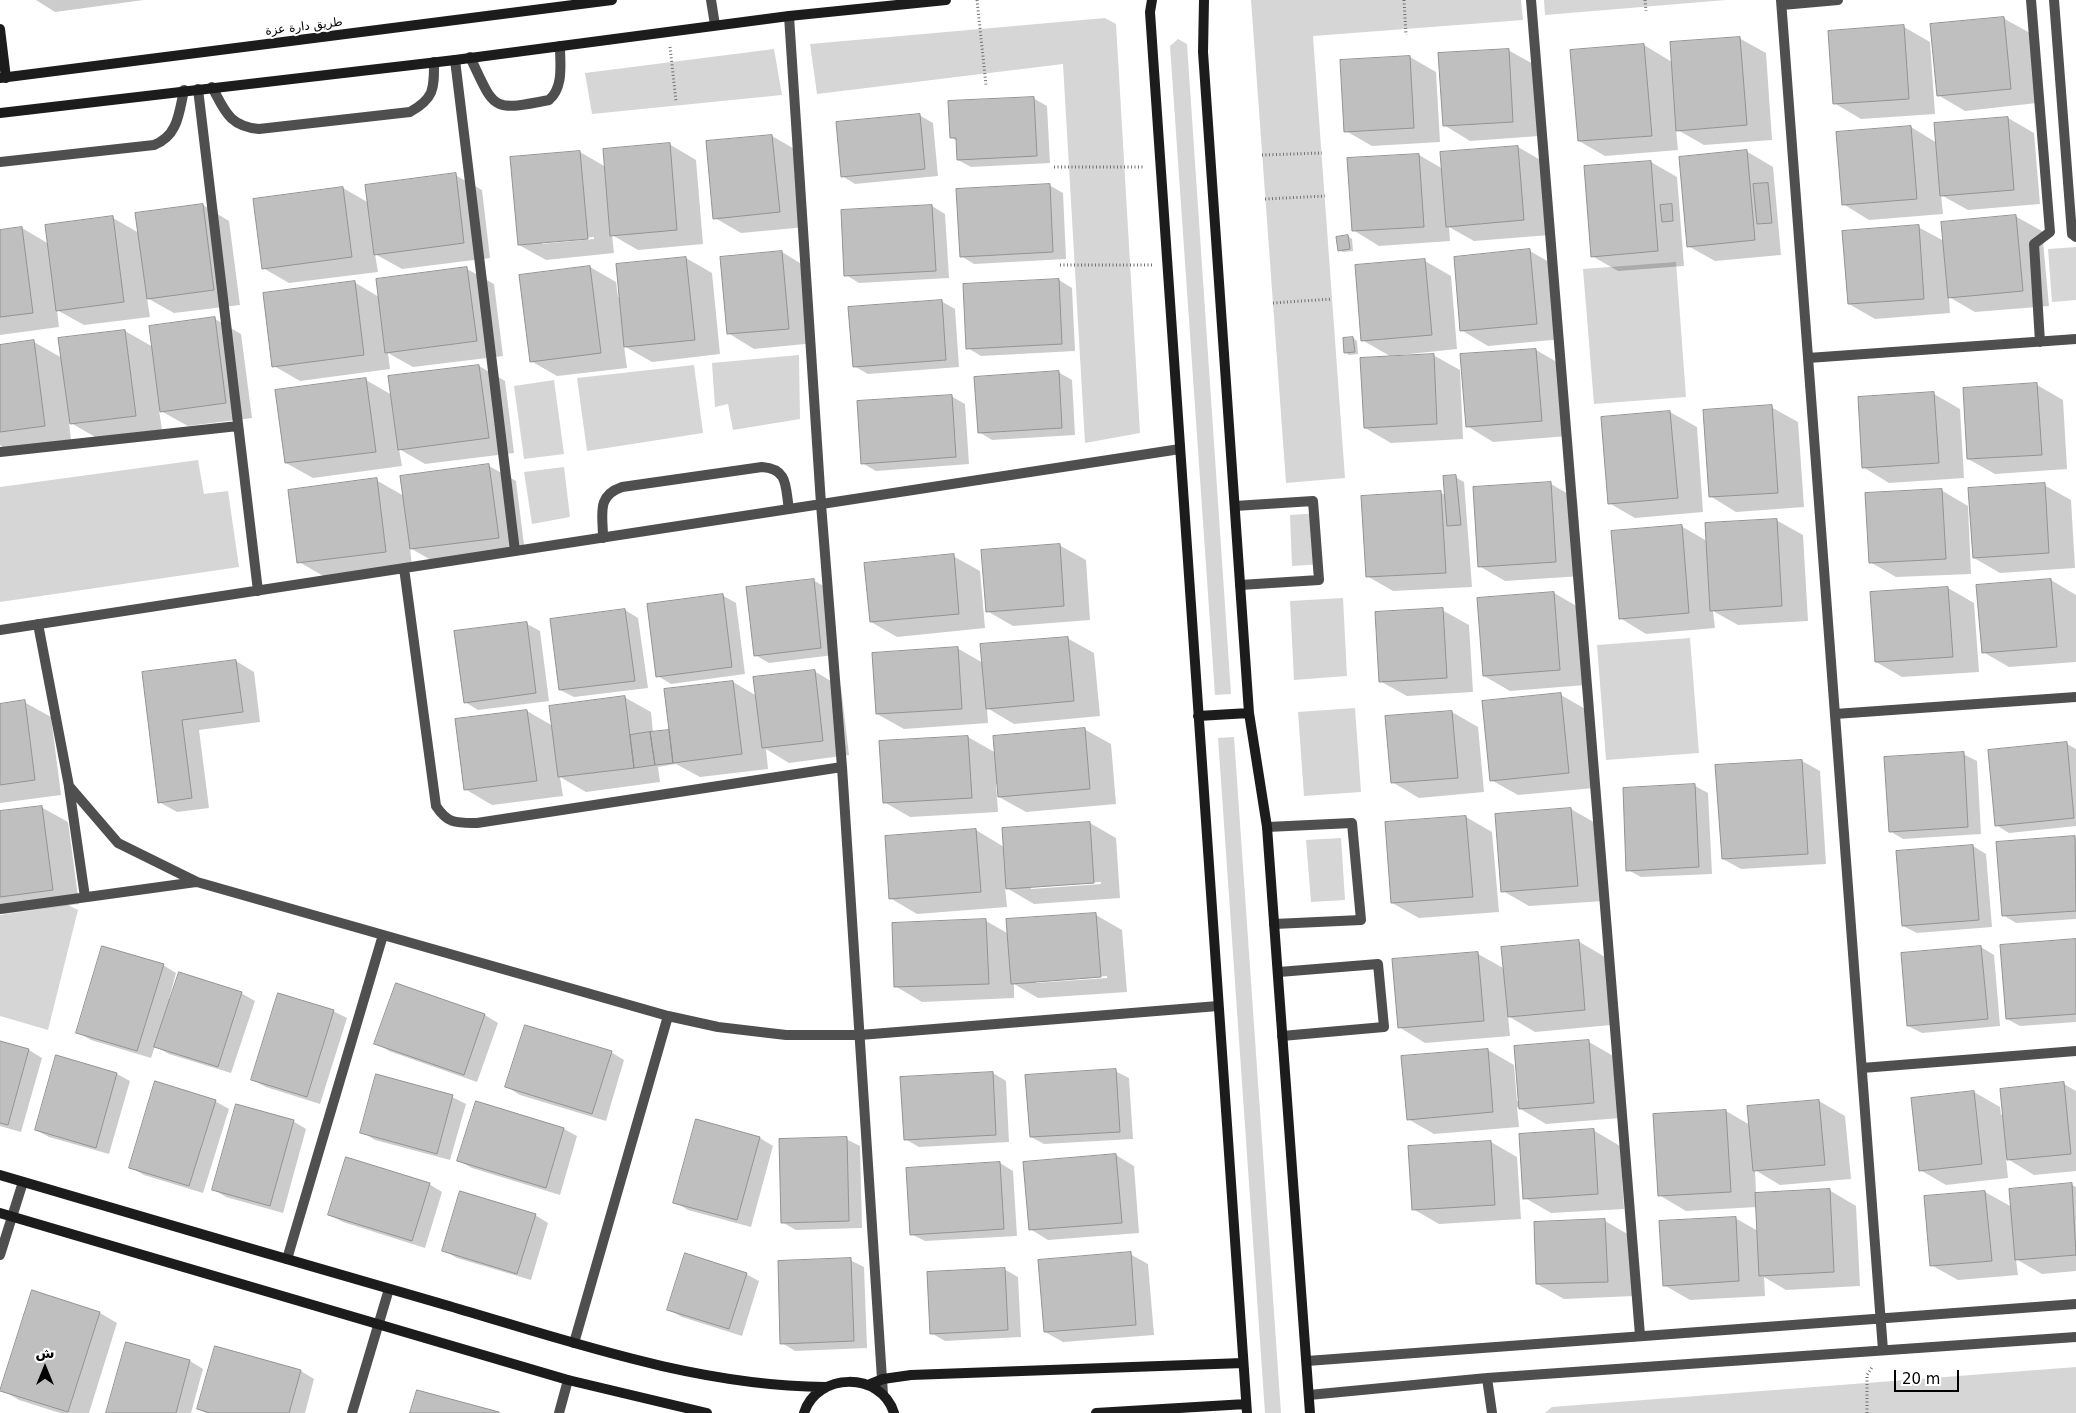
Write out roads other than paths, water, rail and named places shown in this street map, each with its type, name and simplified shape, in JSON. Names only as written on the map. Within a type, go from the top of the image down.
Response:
[{"type":"main road","name":"طريق دارة عزة","points":[[3,78],[612,0]]},
{"type":"main road","points":[[0,113],[198,88],[455,60],[789,16],[946,0]]},
{"type":"main road","points":[[1096,1413],[1246,1409],[1160,167],[1150,12],[1152,0]]},
{"type":"main road","points":[[1204,0],[1203,52],[1249,713],[1267,827],[1310,1413]]},
{"type":"main road","points":[[0,29],[3,78]]},
{"type":"main road","points":[[1198,716],[1249,713]]},
{"type":"main road","points":[[0,1175],[574,1343],[714,1378],[763,1384],[826,1387]]},
{"type":"main road","points":[[0,1213],[568,1380],[707,1413]]},
{"type":"main road","points":[[868,1385],[883,1379],[911,1375],[1243,1363]]},
{"type":"main road","points":[[804,1413],[814,1396],[826,1387],[839,1382],[854,1382],[868,1385],[882,1394],[894,1413]]},
{"type":"street","points":[[711,0],[715,26]]},
{"type":"street","points":[[1531,0],[1640,1335]]},
{"type":"street","points":[[1838,0],[1782,2],[1883,1350]]},
{"type":"street","points":[[2031,0],[2050,232],[2034,244],[2040,342]]},
{"type":"street","points":[[2054,0],[2072,234],[2076,237]]},
{"type":"street","points":[[789,16],[821,504],[842,767],[883,1379],[882,1394]]},
{"type":"street","points":[[470,57],[490,99],[501,105],[514,107],[549,100],[553,97],[559,81],[560,46]]},
{"type":"street","points":[[455,60],[515,551]]},
{"type":"street","points":[[212,87],[229,118],[238,125],[259,129],[410,112],[423,105],[431,96],[434,84],[434,62]]},
{"type":"street","points":[[198,88],[258,590]]},
{"type":"street","points":[[0,162],[160,142],[166,139],[175,128],[184,90]]},
{"type":"street","points":[[1808,358],[2076,339]]},
{"type":"street","points":[[0,452],[238,426]]},
{"type":"street","points":[[0,630],[1180,449]]},
{"type":"street","points":[[603,538],[603,501],[610,491],[622,487],[762,467],[774,468],[783,476],[790,509]]},
{"type":"street","points":[[1235,506],[1313,501],[1319,580],[1240,585]]},
{"type":"street","points":[[404,568],[436,806],[444,817],[457,823],[476,823],[842,767]]},
{"type":"street","points":[[38,624],[69,786],[86,897]]},
{"type":"street","points":[[1835,714],[2076,697]]},
{"type":"street","points":[[69,786],[118,843],[197,882],[668,1016],[718,1027],[786,1035],[860,1035],[1218,1006]]},
{"type":"street","points":[[1267,827],[1352,823],[1361,920],[1274,924]]},
{"type":"street","points":[[0,909],[197,882]]},
{"type":"street","points":[[287,1259],[383,935]]},
{"type":"street","points":[[1279,972],[1378,964],[1384,1027],[1282,1036]]},
{"type":"street","points":[[574,1343],[668,1016]]},
{"type":"street","points":[[1862,1068],[2076,1051]]},
{"type":"street","points":[[0,1255],[23,1182]]},
{"type":"street","points":[[352,1413],[389,1289]]},
{"type":"street","points":[[1307,1361],[2076,1304]]},
{"type":"street","points":[[1309,1395],[1487,1378],[2076,1337]]},
{"type":"street","points":[[1487,1378],[1492,1413]]},
{"type":"street","points":[[559,1413],[568,1380]]}]
